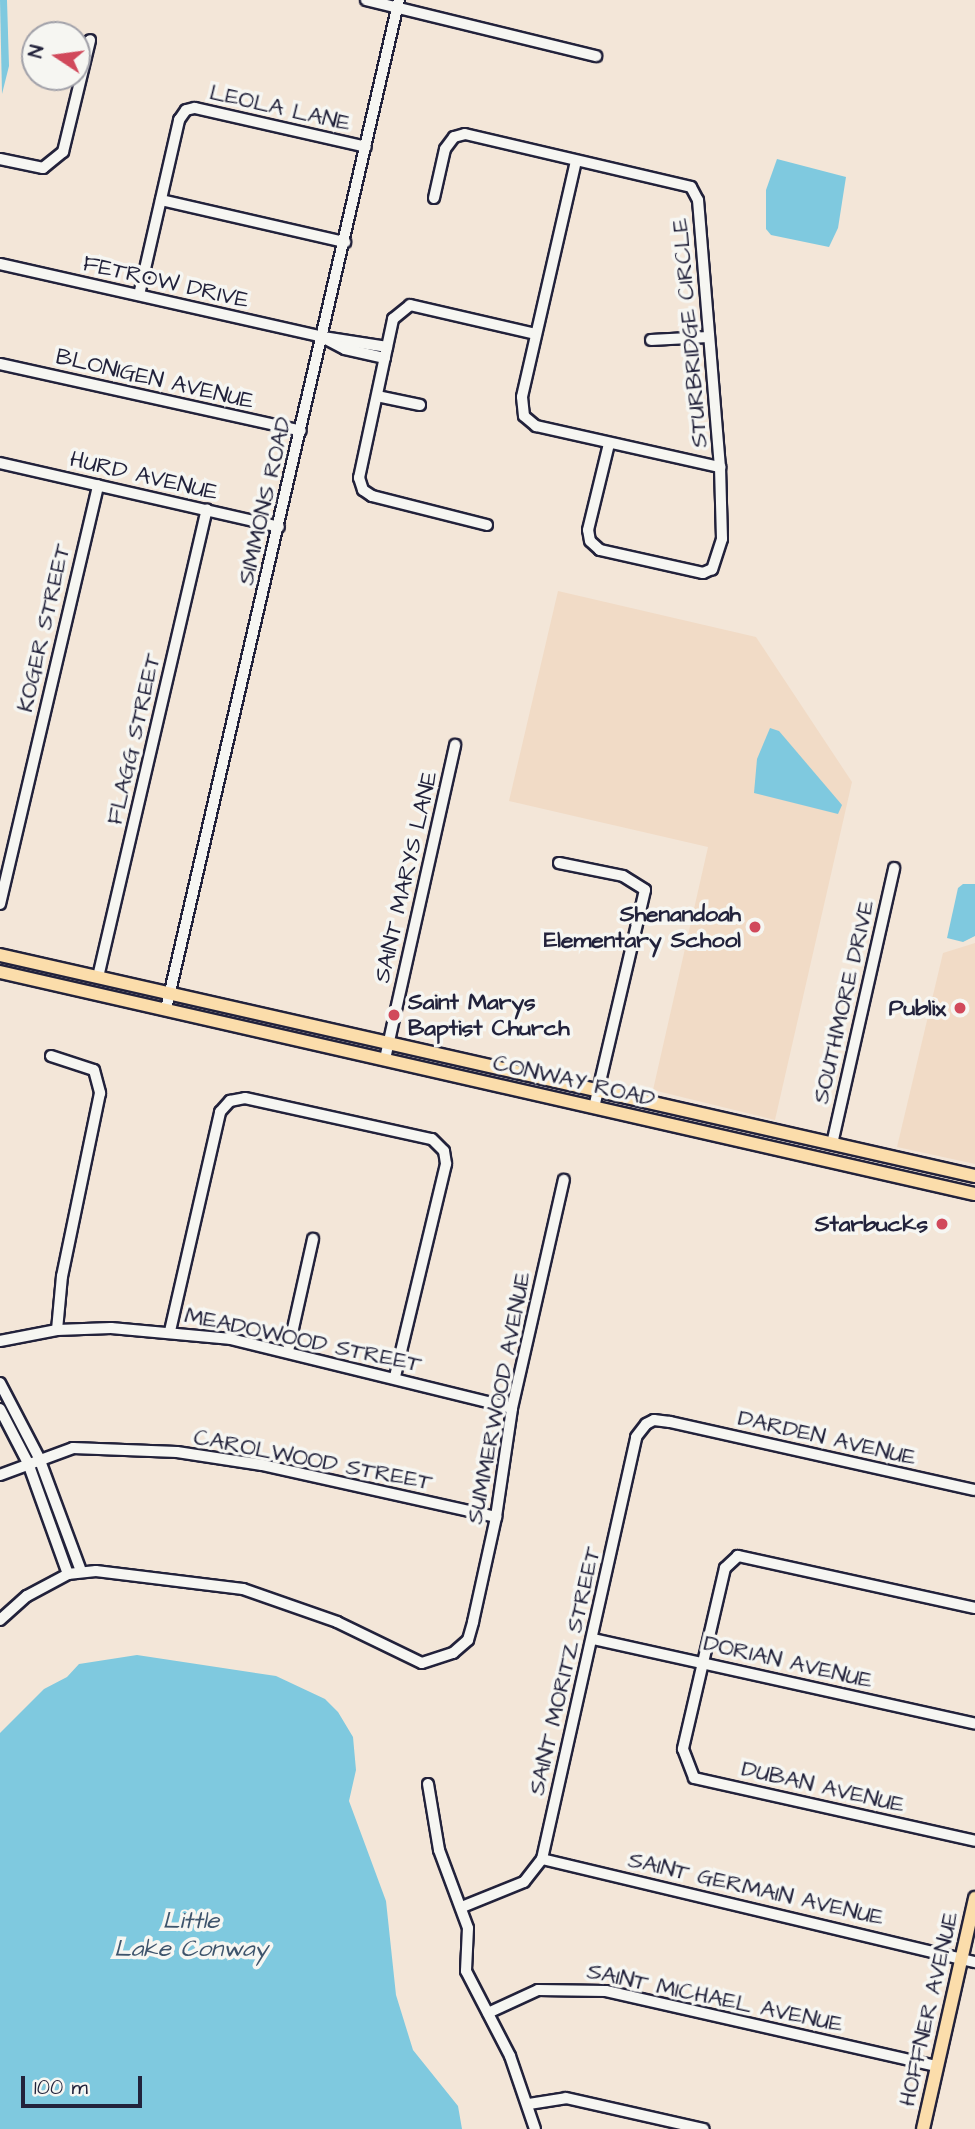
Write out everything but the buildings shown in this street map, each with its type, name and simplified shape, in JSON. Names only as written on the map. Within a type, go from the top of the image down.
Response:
[{"type":"main road","name":"CONWAY ROAD","points":[[0,955],[972,1176]]},
{"type":"main road","name":"CONWAY ROAD","points":[[0,972],[975,1194]]},
{"type":"main road","points":[[825,1160],[850,1158],[893,1168],[907,1161]]},
{"type":"main road","points":[[901,1177],[918,1171],[947,1177],[972,1176]]},
{"type":"main road","name":"HOFFNER AVENUE","points":[[923,2129],[937,2066],[968,1956],[975,1898]]},
{"type":"street","points":[[366,0],[398,4],[596,56]]},
{"type":"street","name":"SIMMONS ROAD","points":[[166,1009],[398,4]]},
{"type":"street","points":[[0,159],[43,169],[63,152],[78,91]]},
{"type":"street","name":"LEOLA LANE","points":[[161,201],[179,120],[186,110],[195,108],[366,147]]},
{"type":"street","points":[[434,198],[445,149],[454,137],[465,134],[576,161]]},
{"type":"street","name":"STURBRIDGE CIRCLE","points":[[576,161],[691,187],[698,200],[720,467],[536,426],[524,416],[522,397],[536,334],[576,161]]},
{"type":"street","points":[[139,295],[161,201],[345,242]]},
{"type":"street","name":"FETROW DRIVE","points":[[0,264],[323,337]]},
{"type":"street","points":[[487,525],[372,496],[363,490],[359,478],[393,319],[410,305],[536,334]]},
{"type":"street","points":[[323,337],[387,347]]},
{"type":"street","points":[[323,337],[345,349],[385,358]]},
{"type":"street","points":[[651,340],[708,337]]},
{"type":"street","name":"BLONIGEN AVENUE","points":[[0,363],[301,431]]},
{"type":"street","points":[[377,396],[420,405]]},
{"type":"street","points":[[609,444],[588,530],[590,541],[600,550],[703,573],[712,569],[722,539],[720,467]]},
{"type":"street","name":"HURD AVENUE","points":[[0,463],[279,527]]},
{"type":"street","name":"KOGER STREET","points":[[0,904],[98,485]]},
{"type":"street","name":"FLAGG STREET","points":[[98,977],[207,510]]},
{"type":"street","name":"SAINT MARYS LANE","points":[[385,1059],[455,744]]},
{"type":"street","points":[[559,863],[623,876],[645,890],[594,1107]]},
{"type":"street","name":"SOUTHMORE DRIVE","points":[[832,1144],[894,867]]},
{"type":"street","points":[[51,1056],[86,1064],[94,1070],[100,1093],[62,1276],[57,1330]]},
{"type":"street","points":[[170,1331],[219,1112],[230,1101],[244,1098],[432,1139],[444,1152],[446,1164],[395,1377]]},
{"type":"street","points":[[737,1139],[744,1124]]},
{"type":"street","points":[[744,1124],[755,1143]]},
{"type":"street","name":"SUMMERWOOD AVENUE","points":[[0,1620],[27,1597],[68,1574],[81,1571],[243,1589],[337,1622],[422,1663],[453,1653],[468,1640],[473,1622],[496,1517],[512,1408],[564,1180]]},
{"type":"street","points":[[288,1351],[313,1239]]},
{"type":"street","name":"MEADOWOOD STREET","points":[[0,1341],[57,1330],[170,1331],[288,1351],[512,1408]]},
{"type":"street","points":[[0,1383],[38,1458],[81,1571]]},
{"type":"street","points":[[0,1409],[28,1463],[68,1574]]},
{"type":"street","name":"SAINT MORITZ STREET","points":[[542,1860],[636,1437],[654,1420],[670,1422]]},
{"type":"street","name":"DARDEN AVENUE","points":[[670,1422],[975,1490]]},
{"type":"street","name":"CAROLWOOD STREET","points":[[0,1475],[38,1458],[73,1448],[177,1452],[262,1465],[496,1517]]},
{"type":"street","points":[[704,1663],[725,1569],[738,1556],[752,1556],[975,1608]]},
{"type":"street","name":"DORIAN AVENUE","points":[[593,1639],[975,1724]]},
{"type":"street","name":"DUBAN AVENUE","points":[[704,1663],[683,1749],[694,1778],[975,1841]]},
{"type":"street","points":[[428,1784],[439,1850],[468,1928],[466,1971],[529,2104],[535,2129]]},
{"type":"street","points":[[462,1907],[524,1882],[542,1860]]},
{"type":"street","name":"SAINT GERMAIN AVENUE","points":[[542,1860],[968,1956],[975,1962]]},
{"type":"street","name":"SAINT MICHAEL AVENUE","points":[[488,2013],[538,1990],[606,1991],[937,2066]]},
{"type":"street","points":[[529,2104],[566,2098],[704,2129]]},
{"type":"shaded area","name":"Shenandoah Elementary School","points":[[558,591],[756,637],[852,782],[775,1120],[653,1090],[708,847],[509,801]]},
{"type":"shaded area","points":[[975,943],[975,1164],[897,1147],[943,953]]},
{"type":"water","points":[[0,0],[7,0],[9,66],[2,94]]},
{"type":"water","points":[[777,159],[846,177],[838,228],[829,247],[771,235],[766,229],[766,190]]},
{"type":"water","points":[[770,728],[779,731],[842,805],[838,814],[754,793],[757,759]]},
{"type":"water","points":[[963,884],[975,884],[975,936],[963,942],[947,938],[958,888]]},
{"type":"water","name":"Little Lake Conway","points":[[137,1655],[276,1676],[325,1699],[338,1712],[353,1737],[356,1770],[349,1801],[386,1901],[396,1995],[413,2050],[458,2106],[462,2129],[0,2129],[0,1733],[44,1689],[67,1677],[79,1664]]},
{"type":"place","name":"Shenandoah Elementary School","points":[[755,927]]},
{"type":"place","name":"Publix","points":[[960,1008]]},
{"type":"place","name":"Saint Marys Baptist Church","points":[[394,1015]]},
{"type":"place","name":"Starbucks","points":[[942,1224]]}]
